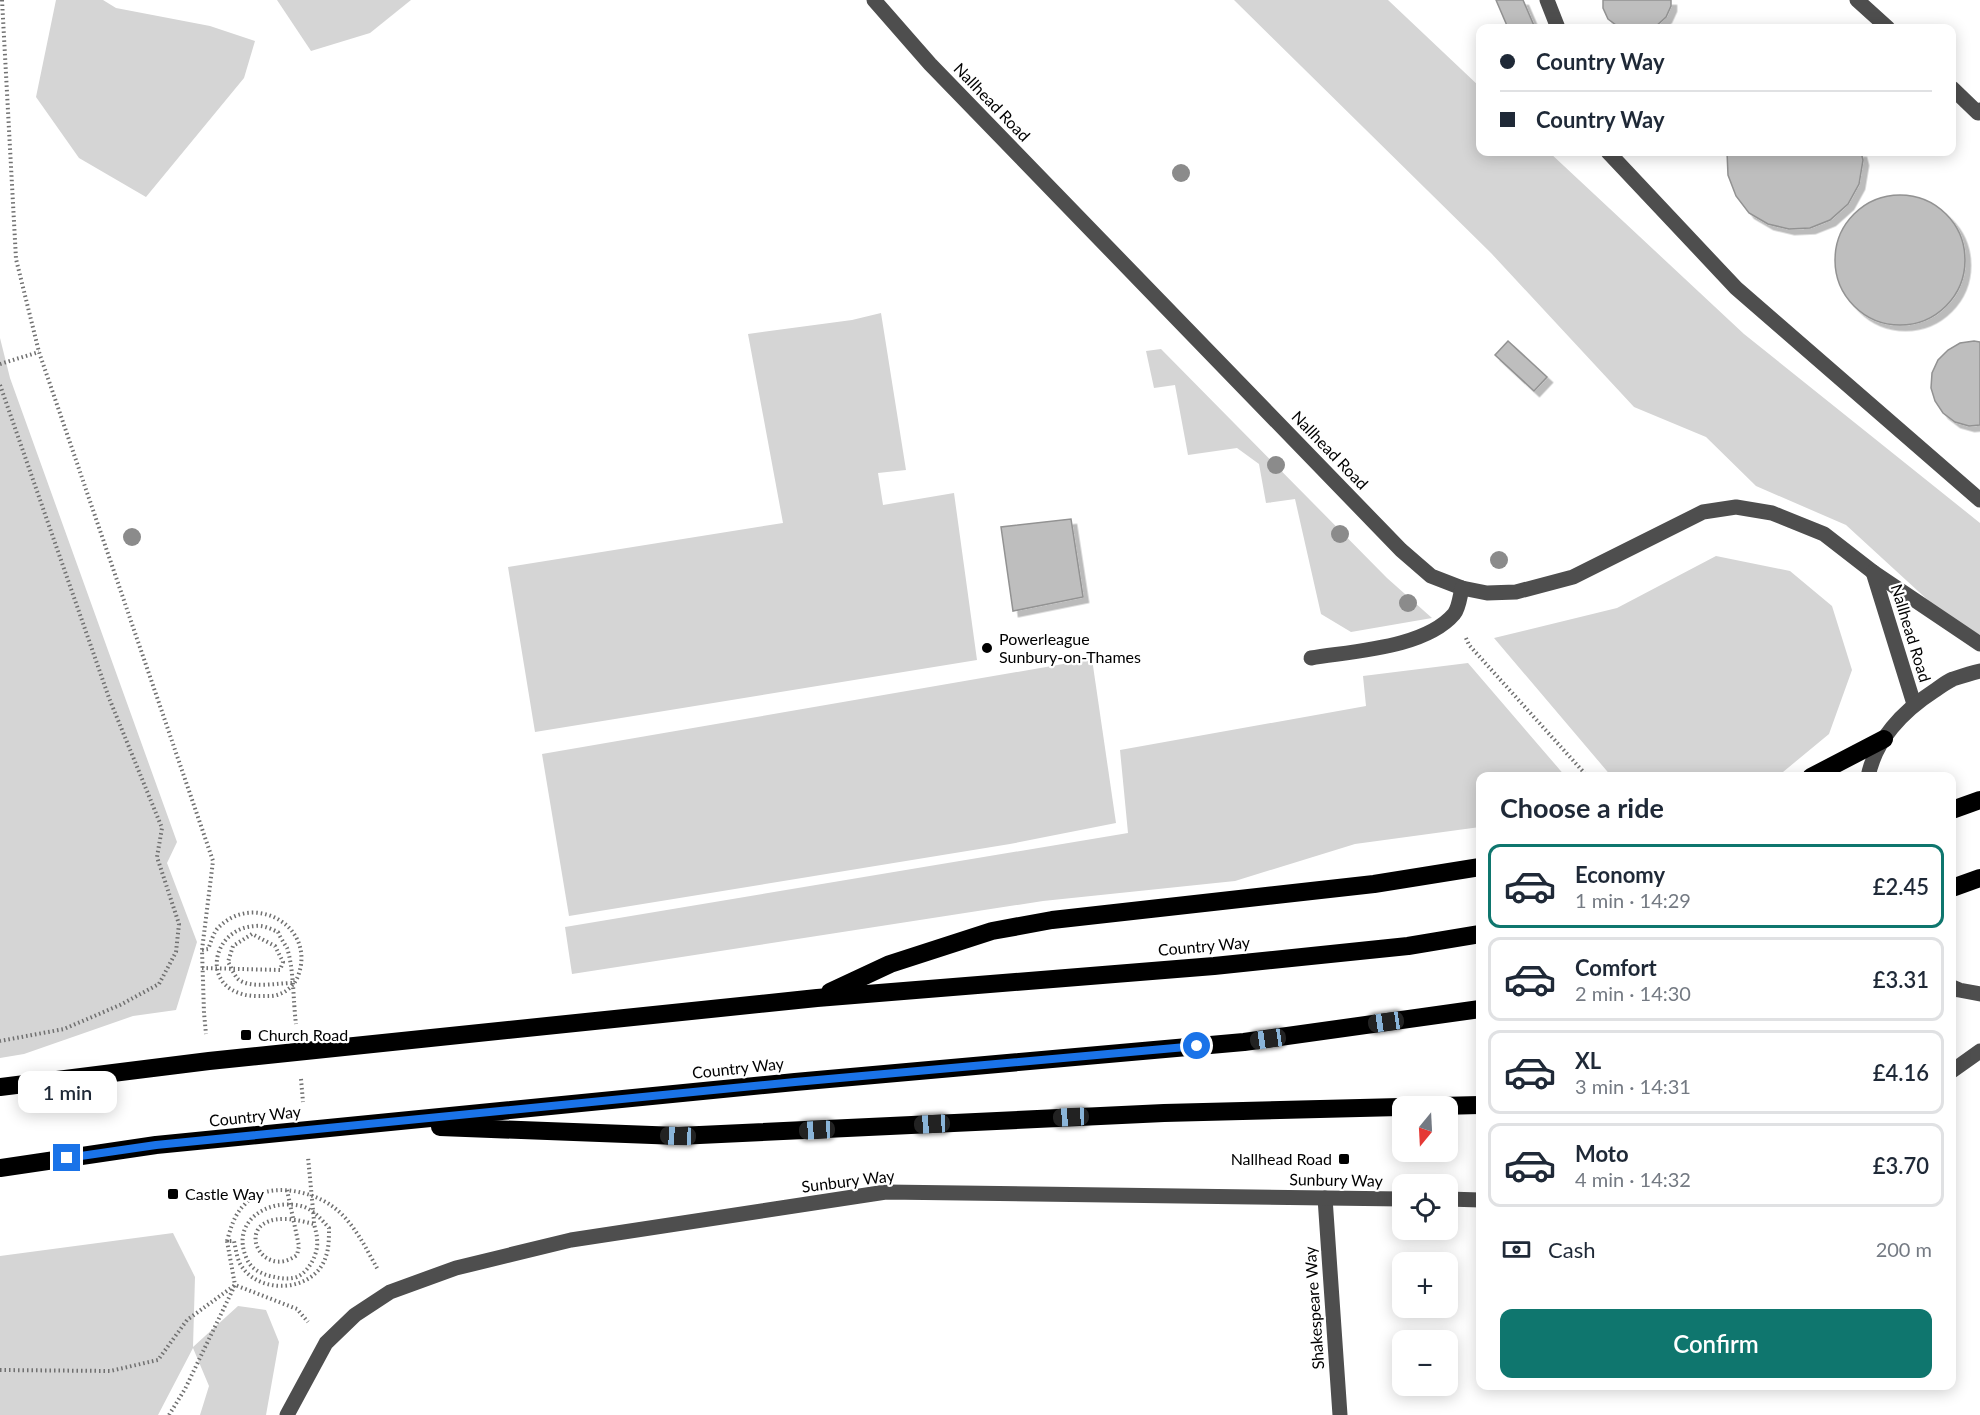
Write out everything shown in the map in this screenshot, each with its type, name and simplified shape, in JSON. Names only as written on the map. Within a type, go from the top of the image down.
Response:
[{"type":"highway","points":[[1821,772],[1884,739]]},
{"type":"highway","points":[[1956,809],[1980,800]]},
{"type":"highway","points":[[818,998],[890,964],[992,931],[1052,920],[1374,884],[1476,868]]},
{"type":"highway","points":[[1956,887],[1980,878]]},
{"type":"highway","name":"Country Way","points":[[0,1087],[209,1061],[818,998],[1214,966],[1408,946],[1476,935]]},
{"type":"highway","name":"Country Way","points":[[0,1168],[156,1145],[795,1082],[1245,1042],[1476,1010]]},
{"type":"highway","points":[[372,1124],[678,1136],[1164,1113],[1476,1106]]},
{"type":"street","name":"Nallhead Road","points":[[874,0],[930,64],[1401,550],[1431,576],[1462,588],[1487,593],[1516,592],[1573,577],[1703,512],[1736,507],[1772,513],[1824,534],[1873,572],[1980,644]]},
{"type":"street","points":[[1547,0],[1556,24]]},
{"type":"street","points":[[1857,0],[1884,24]]},
{"type":"street","points":[[1956,92],[1978,113],[1980,110]]},
{"type":"street","points":[[1612,156],[1736,288],[1980,500]]},
{"type":"street","name":"Nallhead Road","points":[[1873,572],[1914,705]]},
{"type":"street","points":[[1311,658],[1409,642],[1438,628],[1455,613],[1462,588]]},
{"type":"street","points":[[1869,772],[1870,764],[1884,739],[1897,721],[1914,705],[1952,680],[1980,671]]},
{"type":"street","points":[[1956,989],[1980,994]]},
{"type":"street","points":[[1956,1068],[1980,1051]]},
{"type":"street","name":"Sunbury Way","points":[[326,1343],[356,1315],[390,1292],[456,1268],[571,1240],[886,1192],[1392,1199]]},
{"type":"street","name":"Shakespeare Way","points":[[1325,1198],[1340,1415]]},
{"type":"street","points":[[1458,1199],[1476,1200]]},
{"type":"street","points":[[287,1415],[326,1343]]},
{"type":"path","points":[[2,0],[16,259],[39,352],[213,861],[202,950],[204,1013],[209,1061]]},
{"type":"path","points":[[0,364],[39,352]]},
{"type":"path","points":[[0,385],[110,698],[162,828],[157,857],[179,924],[176,952],[159,984],[120,1005],[64,1029],[0,1041]]},
{"type":"path","points":[[1455,613],[1469,645],[1583,772]]},
{"type":"path","points":[[202,950],[208,949],[216,929],[231,918],[256,911],[278,918],[296,936],[302,954],[298,977],[289,988],[278,996],[252,996],[236,993],[223,983],[217,969],[218,952],[230,933],[243,927],[258,925],[278,932],[287,949],[292,983],[247,984],[237,978],[228,962],[233,946],[252,934],[275,946],[283,962],[280,970],[202,969]]},
{"type":"path","points":[[226,1241],[234,1241],[236,1255],[243,1268],[260,1282],[280,1287],[303,1282],[317,1271],[326,1258],[329,1228],[318,1215],[301,1206],[275,1205],[259,1212],[245,1225],[241,1236],[241,1246],[248,1262],[260,1273],[282,1279],[298,1276],[307,1268],[315,1257],[318,1240],[314,1224],[286,1218],[270,1220],[260,1227],[255,1236],[256,1246],[268,1259],[286,1261],[297,1255],[299,1246],[287,1191]]},
{"type":"path","points":[[169,1415],[185,1389],[235,1285],[226,1241],[234,1218],[246,1202],[263,1193],[287,1191],[308,1194],[332,1206],[358,1233],[390,1292]]},
{"type":"path","points":[[235,1285],[297,1309],[326,1343]]},
{"type":"path","points":[[0,1370],[110,1371],[158,1360],[187,1320],[235,1285]]},
{"type":"shaded area","points":[[56,0],[103,0],[116,8],[210,26],[255,41],[244,78],[146,197],[79,158],[36,97]]},
{"type":"shaded area","points":[[277,0],[411,0],[370,33],[311,51]]},
{"type":"shaded area","points":[[1234,0],[1388,0],[1476,83],[1476,156],[1553,156],[1744,334],[1980,523],[1980,635],[1943,614],[1846,525],[1756,486],[1706,437],[1634,407],[1491,253]]},
{"type":"shaded area","points":[[881,313],[906,470],[878,473],[883,505],[954,493],[977,660],[535,732],[508,567],[783,523],[748,334],[852,320]]},
{"type":"shaded area","points":[[0,338],[10,378],[177,842],[167,863],[197,942],[176,1010],[133,1016],[24,1054],[0,1058]]},
{"type":"shaded area","points":[[1161,349],[1387,578],[1432,618],[1351,632],[1321,614],[1295,499],[1266,503],[1259,464],[1237,448],[1188,455],[1175,385],[1154,388],[1146,351]]},
{"type":"shaded area","points":[[1716,556],[1790,571],[1832,606],[1852,670],[1829,734],[1783,772],[1608,772],[1494,638],[1617,608]]},
{"type":"shaded area","points":[[1092,659],[1116,823],[1010,844],[569,916],[542,754]]},
{"type":"shaded area","points":[[1468,663],[1562,772],[1476,772],[1476,828],[1355,844],[1235,881],[1043,901],[572,974],[565,927],[1128,833],[1120,750],[1366,706],[1363,676]]},
{"type":"shaded area","points":[[173,1233],[195,1277],[193,1347],[238,1306],[266,1310],[279,1342],[266,1415],[200,1415],[209,1386],[193,1348],[158,1415],[0,1415],[0,1256]]},
{"type":"building","points":[[1496,0],[1523,0],[1533,24],[1506,24]]},
{"type":"building","points":[[1603,0],[1671,0],[1666,17],[1658,24],[1615,24],[1608,19],[1603,8]]},
{"type":"building","points":[[1727,156],[1862,156],[1863,160],[1859,184],[1848,204],[1830,220],[1810,228],[1789,229],[1768,224],[1749,213],[1736,196],[1728,175]]},
{"type":"building","points":[[1900,195],[1925,200],[1946,214],[1960,235],[1965,260],[1960,285],[1946,306],[1925,320],[1900,325],[1875,320],[1854,306],[1840,285],[1835,260],[1840,235],[1854,214],[1875,200]]},
{"type":"building","points":[[1508,341],[1547,377],[1534,391],[1495,355]]},
{"type":"building","points":[[1980,342],[1980,425],[1969,426],[1955,422],[1943,413],[1935,401],[1931,388],[1932,373],[1938,360],[1960,343]]},
{"type":"building","points":[[1071,519],[1083,597],[1013,611],[1001,527]]},
{"type":"place","name":"Powerleague Sunbury-on-Thames","points":[[987,648]]},
{"type":"place","name":"Church Road","points":[[246,1035]]},
{"type":"place","name":"Nallhead Road","points":[[1344,1159]]},
{"type":"place","name":"Castle Way","points":[[173,1194]]},
{"type":"route","points":[[67,1158],[156,1145],[771,1084],[1197,1046]]}]
